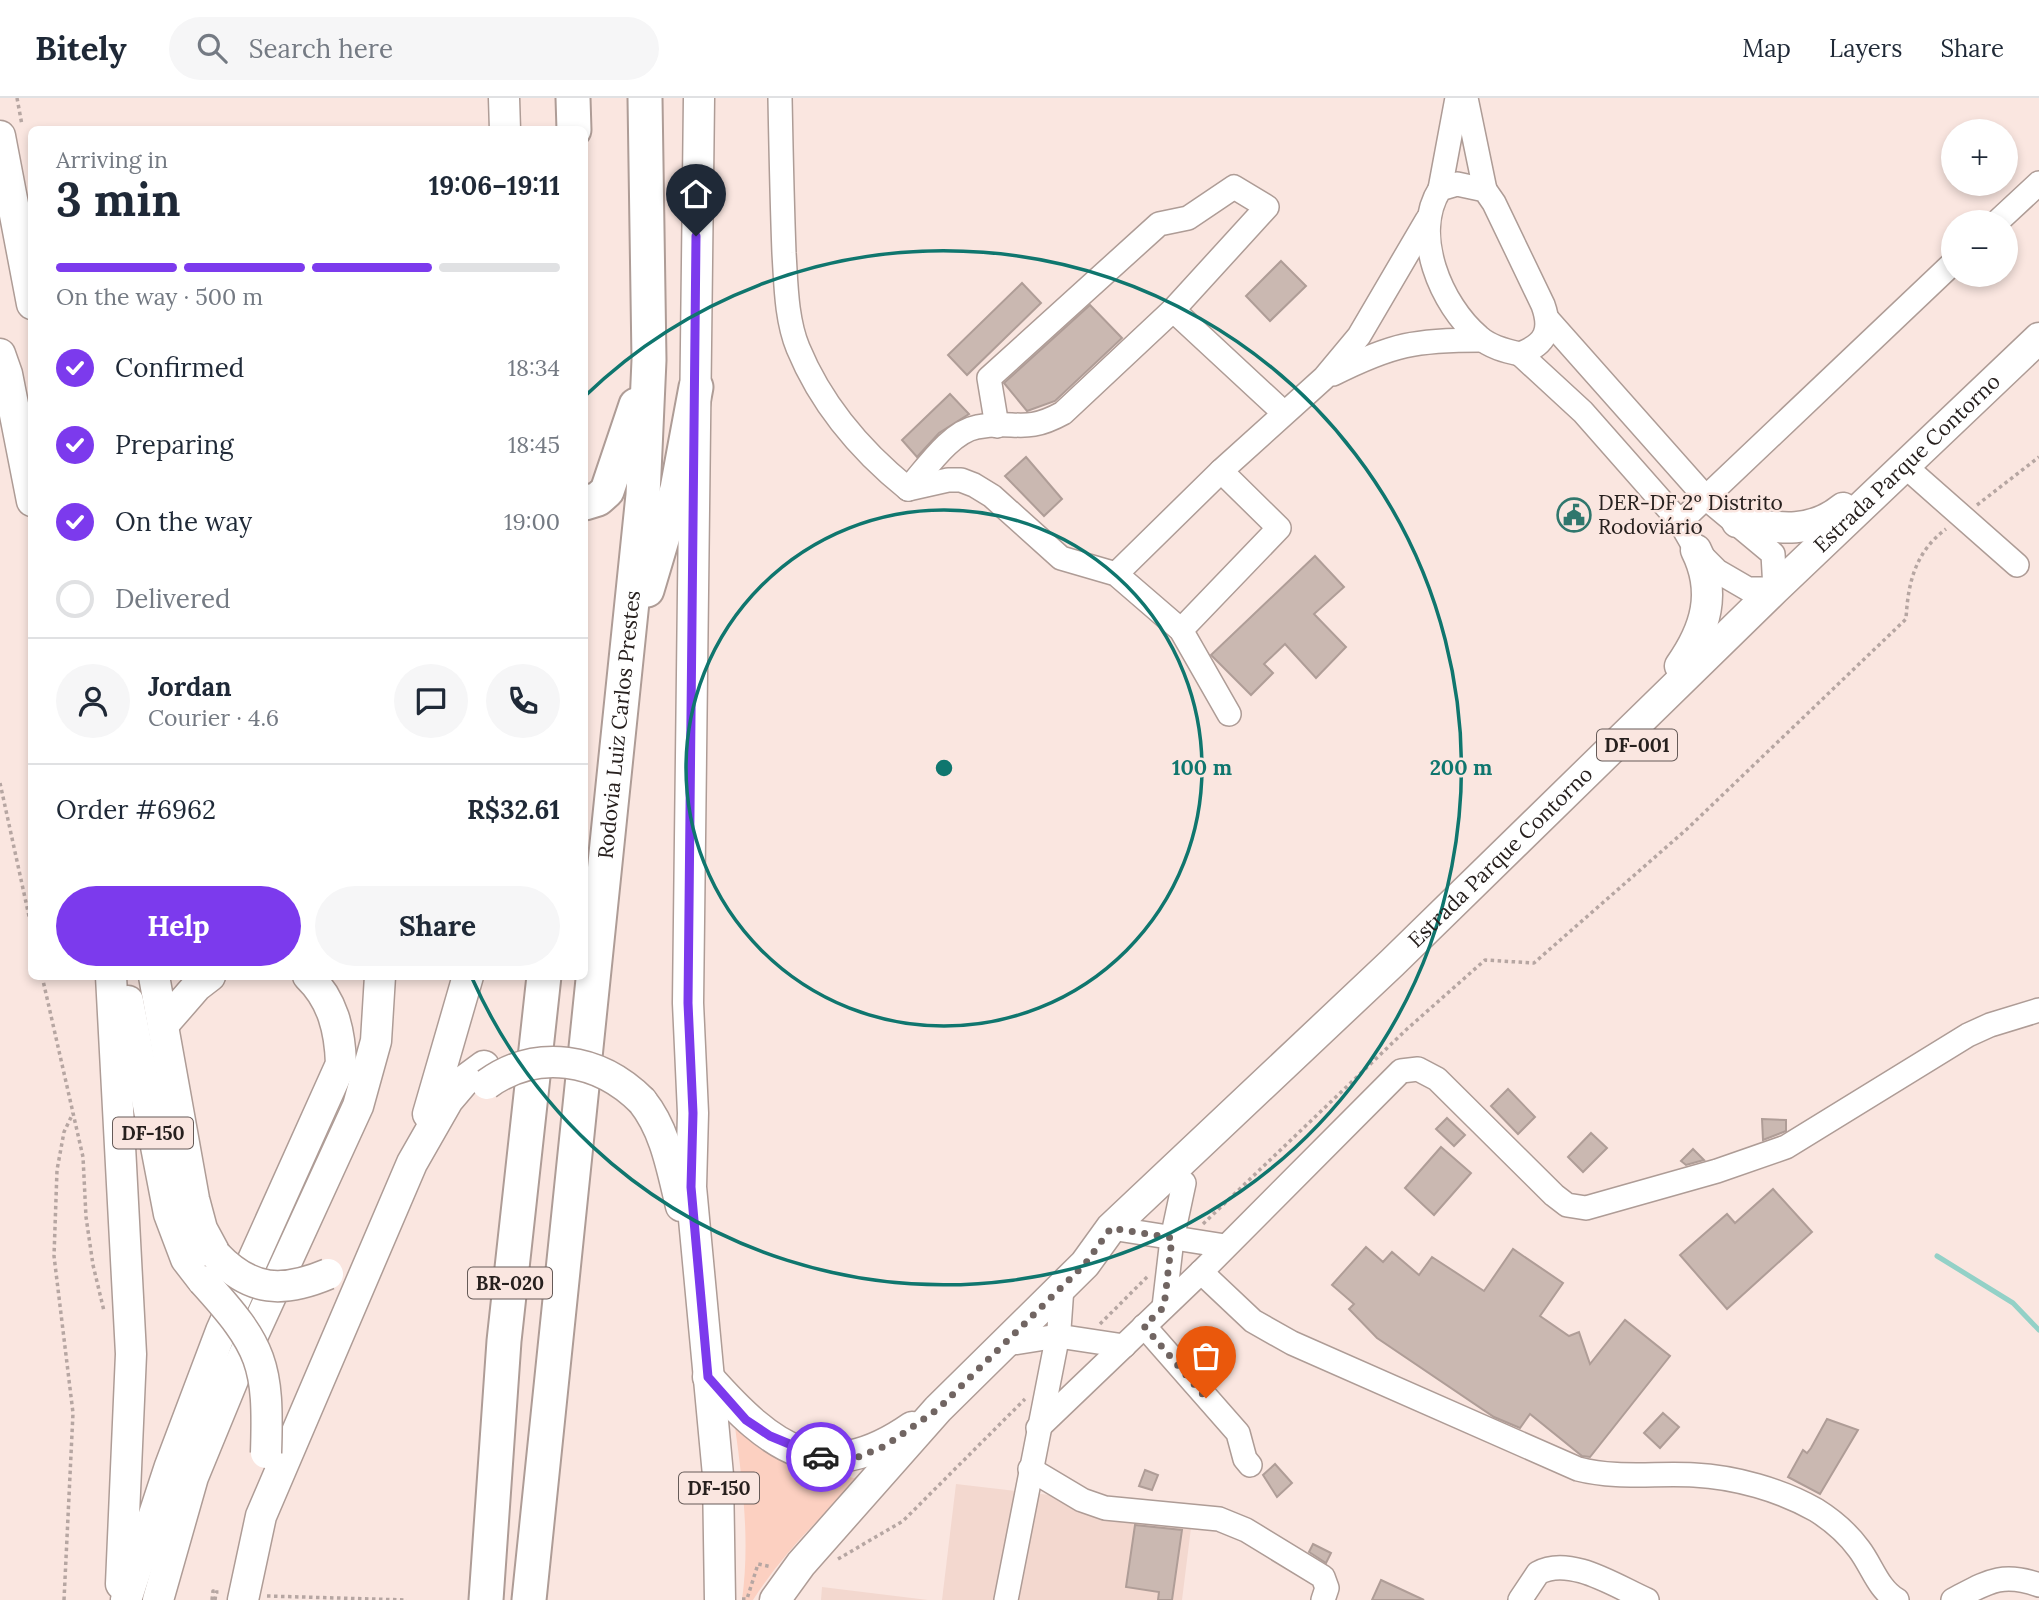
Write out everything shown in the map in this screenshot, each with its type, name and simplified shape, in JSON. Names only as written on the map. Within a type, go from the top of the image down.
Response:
[{"type":"highway","points":[[573,98],[574,126]]},
{"type":"highway","name":"Rodovia Luiz Carlos Prestes","points":[[529,1600],[643,495],[649,360],[645,98]]},
{"type":"highway","points":[[588,501],[598,499],[607,491],[649,360]]},
{"type":"highway","points":[[626,645],[669,521],[696,387]]},
{"type":"highway","name":"BR-020","points":[[486,1600],[504,1341],[544,980]]},
{"type":"main road","points":[[505,98],[505,126]]},
{"type":"main road","points":[[691,1187],[693,1113],[688,1003],[689,685],[699,98]]},
{"type":"main road","points":[[0,136],[28,283]]},
{"type":"main road","name":"Estrada Parque Contorno","points":[[775,1600],[808,1555],[938,1409],[1000,1345],[1774,589],[2039,338]]},
{"type":"main road","points":[[0,354],[7,374],[28,481]]},
{"type":"main road","name":"Estrada Parque Contorno","points":[[1120,1230],[1184,1183],[1476,906],[1754,627],[2039,355]]},
{"type":"main road","points":[[1737,522],[1791,530],[1825,521],[1943,417],[1987,386]]},
{"type":"main road","points":[[1645,716],[1702,630],[1709,588],[1706,569],[1696,550]]},
{"type":"main road","points":[[1754,627],[1772,601],[1774,589],[1813,571]]},
{"type":"main road","points":[[111,980],[131,1354],[120,1600]]},
{"type":"main road","name":"DF-150","points":[[124,980],[169,1214],[186,1259],[210,1268],[231,1271],[270,1287],[306,1283],[328,1274],[354,1254],[392,1210]]},
{"type":"main road","name":"DF-150","points":[[155,980],[194,1199],[210,1268],[248,1334],[263,1368],[266,1393],[266,1453],[261,1516]]},
{"type":"main road","points":[[163,1025],[205,980]]},
{"type":"main road","points":[[126,1600],[170,1466],[220,1331],[341,1065],[340,1032],[318,986],[312,980]]},
{"type":"main road","points":[[158,1600],[193,1477],[237,1370],[358,1106],[376,1041],[380,980]]},
{"type":"main road","points":[[412,1163],[446,1059],[467,980]]},
{"type":"main road","name":"DF-150","points":[[235,1596],[261,1516],[355,1294],[412,1163],[448,1100],[465,1080],[486,1075],[514,1054],[555,1048],[601,1058],[664,1110],[676,1135],[691,1187],[718,1475],[720,1600]]},
{"type":"main road","points":[[355,1294],[392,1245],[456,1119],[486,1075]]},
{"type":"main road","points":[[643,1092],[665,1144],[698,1278]]},
{"type":"main road","name":"Estrada Parque Contorno","points":[[708,1377],[746,1420],[770,1436],[814,1456],[858,1457],[885,1446],[938,1409]]},
{"type":"street","points":[[780,98],[786,291],[796,345],[817,386],[849,432],[873,461],[908,489]]},
{"type":"street","points":[[1116,574],[1221,471],[1324,378],[1359,336],[1427,220],[1440,189],[1457,98]]},
{"type":"street","points":[[1324,378],[1372,355],[1412,342],[1482,340],[1520,354],[1583,412],[1680,522],[1696,550],[1731,582],[1748,589],[1774,589],[1773,554],[1707,499],[1549,321],[1494,203],[1485,190],[1466,98]]},
{"type":"street","points":[[2010,210],[2039,183]]},
{"type":"street","points":[[1440,189],[1457,184],[1485,190]]},
{"type":"street","points":[[908,489],[959,434],[976,427],[1026,428],[1043,424],[1063,413],[1173,310],[1267,207],[1234,187],[1188,218],[1158,224],[989,378],[997,426]]},
{"type":"street","points":[[1427,220],[1435,266],[1448,298],[1468,327],[1482,340]]},
{"type":"street","points":[[1680,522],[1941,275]]},
{"type":"street","points":[[1173,310],[1284,413]]},
{"type":"street","points":[[1520,354],[1538,344],[1549,321]]},
{"type":"street","points":[[1629,465],[1656,442]]},
{"type":"street","points":[[1181,629],[1279,528],[1221,471]]},
{"type":"street","points":[[1915,475],[2017,565]]},
{"type":"street","points":[[908,489],[948,480],[961,480],[974,485],[992,496],[1061,558],[1116,574],[1181,629],[1229,714]]},
{"type":"street","points":[[1038,1428],[1201,1272],[1401,1071],[1418,1069],[1437,1079],[1554,1195],[1567,1205],[1586,1208],[1717,1171],[1786,1146],[1968,1035],[1998,1021],[2039,1010]]},
{"type":"street","points":[[1164,1307],[1172,1238],[1184,1183]]},
{"type":"street","points":[[1120,1230],[1225,1246]]},
{"type":"street","points":[[1201,1272],[1253,1321],[1292,1343],[1578,1469],[1606,1476],[1695,1475],[1747,1483],[1797,1500],[1843,1530],[1860,1550],[1881,1586],[1897,1600]]},
{"type":"street","points":[[1006,1600],[1058,1336],[1062,1287]]},
{"type":"street","points":[[1144,1326],[1238,1433],[1245,1459],[1250,1465]]},
{"type":"street","points":[[1000,1345],[1058,1336],[1124,1346]]},
{"type":"street","points":[[1030,1469],[1082,1500],[1105,1508],[1219,1519],[1246,1530],[1323,1577],[1327,1582],[1324,1600]]},
{"type":"street","points":[[1520,1600],[1538,1573],[1557,1567],[1593,1576],[1647,1600]]},
{"type":"street","points":[[1953,1600],[2000,1578],[2019,1579],[2039,1585]]},
{"type":"path","points":[[0,783],[28,912]]},
{"type":"path","points":[[43,980],[83,1157],[93,1265],[106,1316]]},
{"type":"path","points":[[64,1600],[73,1413],[54,1256],[57,1170],[64,1132],[73,1112]]},
{"type":"path","points":[[213,1600],[235,1596],[407,1600]]},
{"type":"shaded area","points":[[735,1427],[760,1449],[796,1466],[854,1478],[872,1470],[808,1531],[779,1564],[753,1600],[742,1600],[745,1535]]},
{"type":"shaded area","points":[[956,1484],[1193,1512],[1182,1600],[942,1600]]},
{"type":"shaded area","points":[[822,1587],[928,1600],[821,1600]]},
{"type":"building","points":[[1281,261],[1306,286],[1270,321],[1246,296]]},
{"type":"building","points":[[1022,283],[1041,303],[967,375],[948,355]]},
{"type":"building","points":[[1090,305],[1122,338],[1055,401],[1027,411],[1004,383]]},
{"type":"building","points":[[950,394],[969,414],[939,433],[917,457],[902,440]]},
{"type":"building","points":[[1026,457],[1062,499],[1044,516],[1005,476]]},
{"type":"building","points":[[1315,556],[1344,587],[1314,614],[1346,647],[1316,678],[1285,644],[1264,664],[1273,673],[1251,695],[1211,655]]},
{"type":"building","points":[[1508,1089],[1535,1117],[1518,1134],[1491,1106]]},
{"type":"building","points":[[1447,1118],[1465,1135],[1454,1146],[1436,1129]]},
{"type":"building","points":[[1762,1119],[1786,1120],[1786,1131],[1763,1140]]},
{"type":"building","points":[[1591,1133],[1607,1148],[1583,1172],[1568,1157]]},
{"type":"building","points":[[1441,1147],[1471,1173],[1434,1215],[1405,1188]]},
{"type":"building","points":[[1693,1149],[1704,1160],[1686,1165],[1681,1161]]},
{"type":"building","points":[[1773,1189],[1812,1232],[1727,1309],[1680,1255],[1727,1214],[1735,1223]]},
{"type":"building","points":[[1366,1247],[1383,1262],[1392,1252],[1419,1275],[1432,1257],[1484,1291],[1513,1249],[1563,1283],[1540,1316],[1569,1336],[1579,1332],[1590,1364],[1625,1320],[1670,1356],[1590,1457],[1582,1456],[1530,1414],[1520,1428],[1494,1417],[1377,1338],[1349,1309],[1354,1304],[1332,1285]]},
{"type":"building","points":[[1663,1413],[1679,1427],[1660,1448],[1644,1433]]},
{"type":"building","points":[[1827,1419],[1858,1430],[1820,1494],[1788,1477],[1803,1450],[1807,1453],[1811,1448]]},
{"type":"building","points":[[1275,1464],[1292,1483],[1277,1497],[1263,1475]]},
{"type":"building","points":[[1145,1470],[1158,1475],[1152,1490],[1139,1486]]},
{"type":"building","points":[[1135,1525],[1182,1530],[1172,1600],[1158,1600],[1159,1592],[1126,1587]]},
{"type":"building","points":[[1313,1544],[1331,1553],[1326,1563],[1309,1552]]},
{"type":"building","points":[[1381,1580],[1424,1600],[1372,1600]]},
{"type":"waterway","points":[[1937,1256],[2013,1303],[2039,1330]]},
{"type":"way so far","points":[[821,1457],[858,1457],[885,1446],[938,1409],[1085,1264],[1111,1228],[1172,1238],[1164,1307],[1144,1326],[1206,1398]]},
{"type":"place","name":"DER-DF 2º Distrito Rodoviário","points":[[1574,515]]},
{"type":"route","points":[[696,236],[688,1003],[693,1113],[691,1187],[708,1377],[746,1420],[770,1436],[821,1457]]}]
